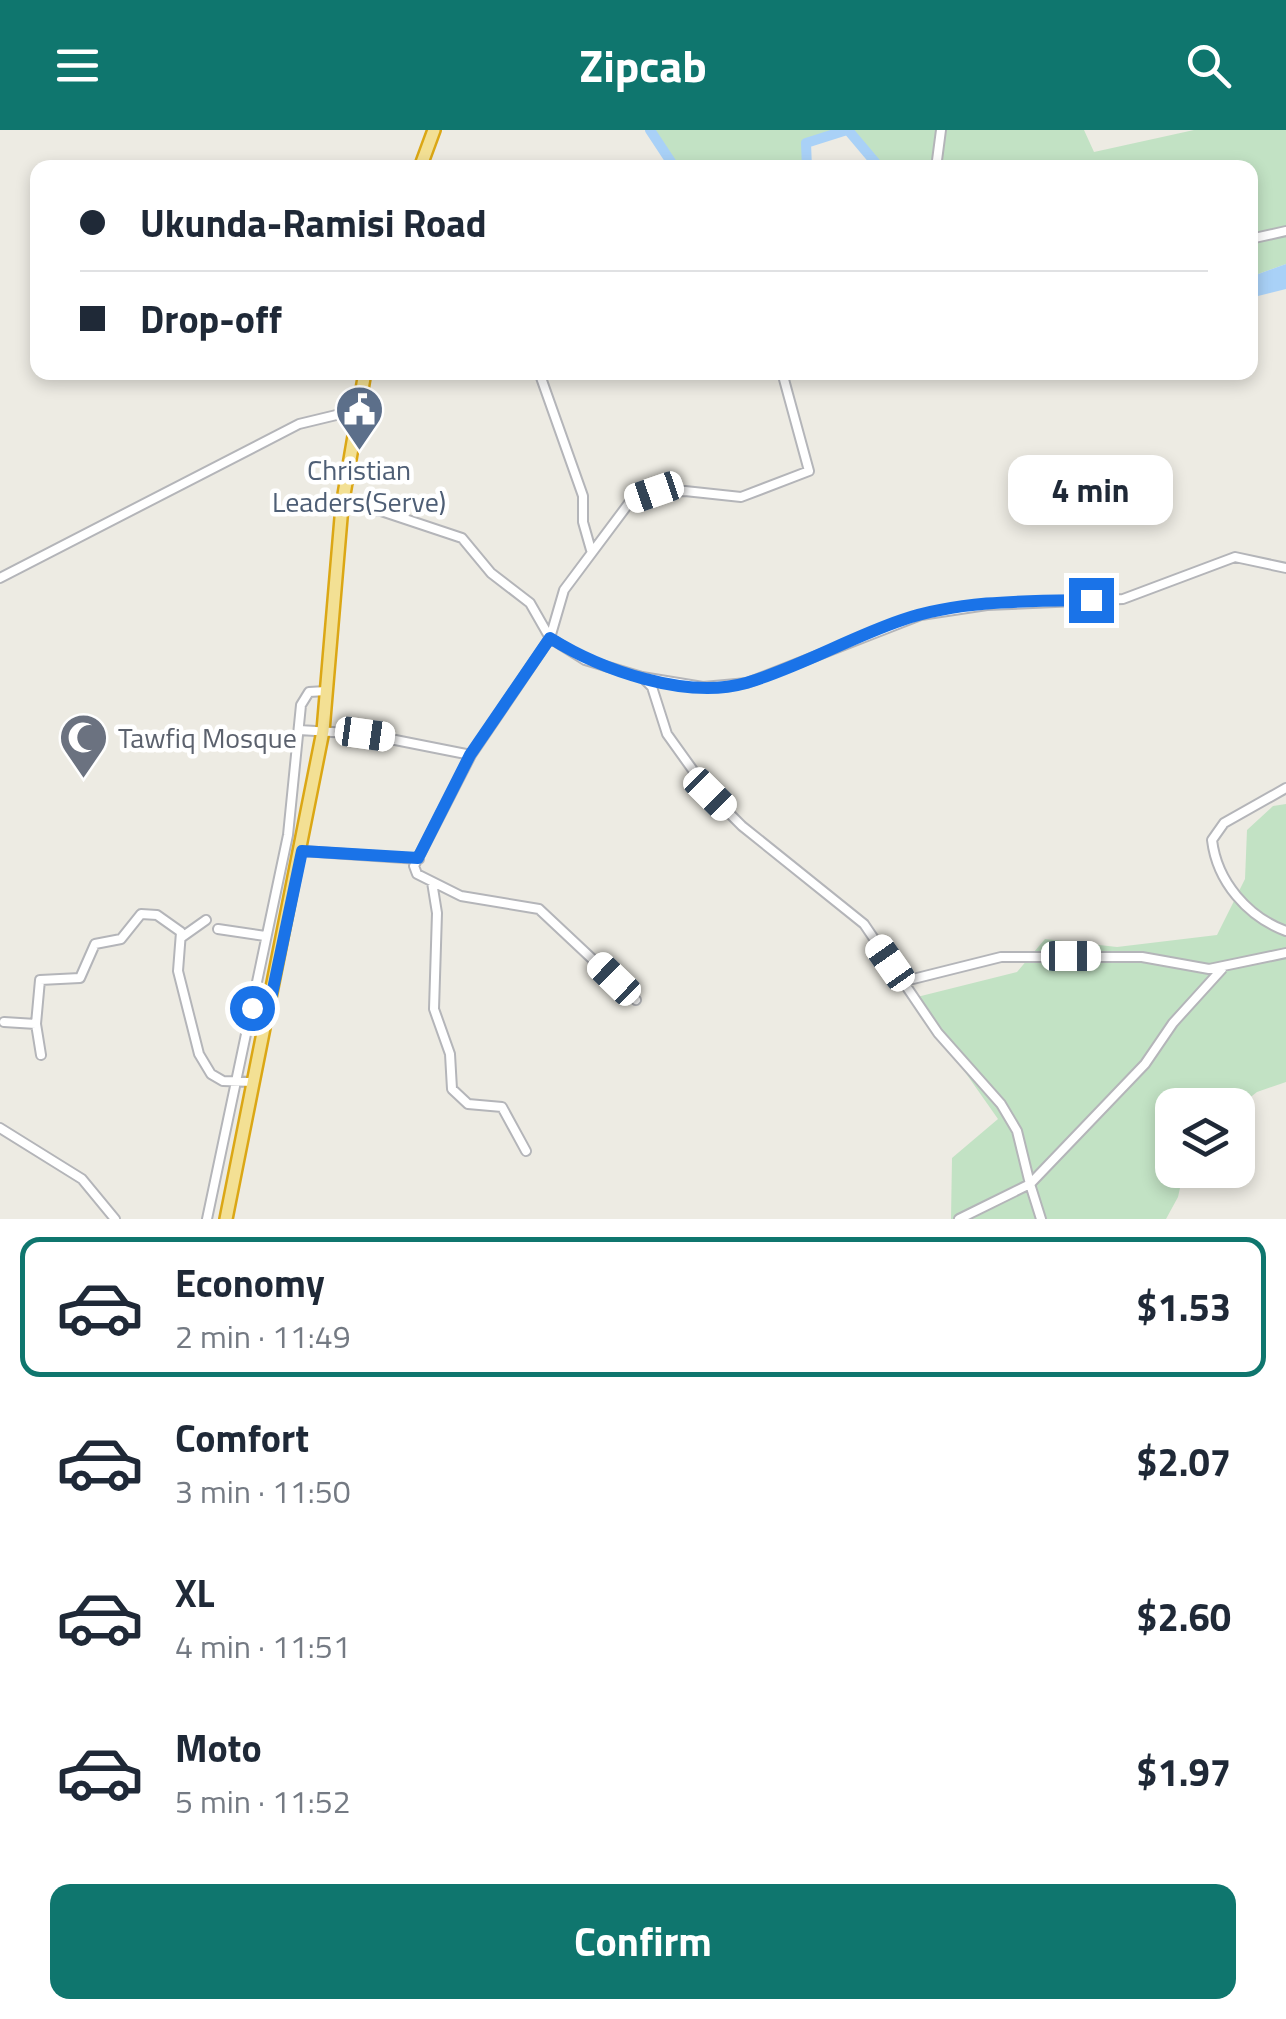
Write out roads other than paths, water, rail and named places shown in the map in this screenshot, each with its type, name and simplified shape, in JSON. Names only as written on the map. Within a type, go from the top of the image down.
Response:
[{"type":"highway","points":[[423,160],[434,130]]},
{"type":"highway","points":[[226,1219],[323,731],[342,506],[363,380]]},
{"type":"street","points":[[937,160],[941,130]]},
{"type":"street","points":[[1258,237],[1286,232]]},
{"type":"street","points":[[542,380],[582,496],[582,522],[591,550]]},
{"type":"street","points":[[636,1000],[539,909],[461,896],[414,870],[470,755],[550,638],[564,590],[632,499],[654,492],[685,490],[741,497],[805,475],[808,463],[784,380]]},
{"type":"street","points":[[0,578],[265,440],[315,419],[357,410]]},
{"type":"street","points":[[342,506],[381,512],[462,538],[491,573],[530,603],[550,638],[599,666],[642,677],[727,686],[921,615],[987,605],[1122,599],[1235,558],[1286,568]]},
{"type":"street","points":[[642,677],[652,687],[666,734],[710,794],[742,826],[853,912],[938,1033],[1000,1104],[1017,1131],[1041,1219]]},
{"type":"street","points":[[207,1219],[288,835],[303,696],[326,691]]},
{"type":"street","points":[[300,730],[410,741],[470,755]]},
{"type":"street","points":[[1286,788],[1224,823],[1212,840],[1230,888],[1256,916],[1286,931]]},
{"type":"street","points":[[302,851],[418,858]]},
{"type":"street","points":[[432,882],[437,928],[434,1009],[450,1054],[452,1089],[468,1104],[502,1107],[526,1151]]},
{"type":"street","points":[[41,1055],[36,1024],[40,980],[80,978],[95,944],[121,939],[142,914],[156,915],[182,937]]},
{"type":"street","points":[[206,920],[182,937],[178,971],[199,1054],[212,1074],[223,1081],[254,1082]]},
{"type":"street","points":[[218,929],[265,936]]},
{"type":"street","points":[[905,982],[1001,956],[1142,957],[1223,968],[1262,954],[1286,953]]},
{"type":"street","points":[[959,1219],[1030,1184],[1145,1064],[1173,1023],[1223,968]]},
{"type":"street","points":[[252,1008],[268,1013]]},
{"type":"street","points":[[4,1022],[36,1024]]},
{"type":"street","points":[[0,1128],[82,1179],[116,1219]]},
{"type":"water","points":[[1286,264],[1286,289],[1258,296],[1258,274]]},
{"type":"waterway","points":[[650,130],[670,160]]},
{"type":"waterway","points":[[807,160],[806,143],[847,130]]},
{"type":"waterway","points":[[848,130],[873,160]]},
{"type":"place","name":"Christian Leaders(Serve)","points":[[359,452]]},
{"type":"place","name":"Tawfiq Mosque","points":[[83,780]]}]
